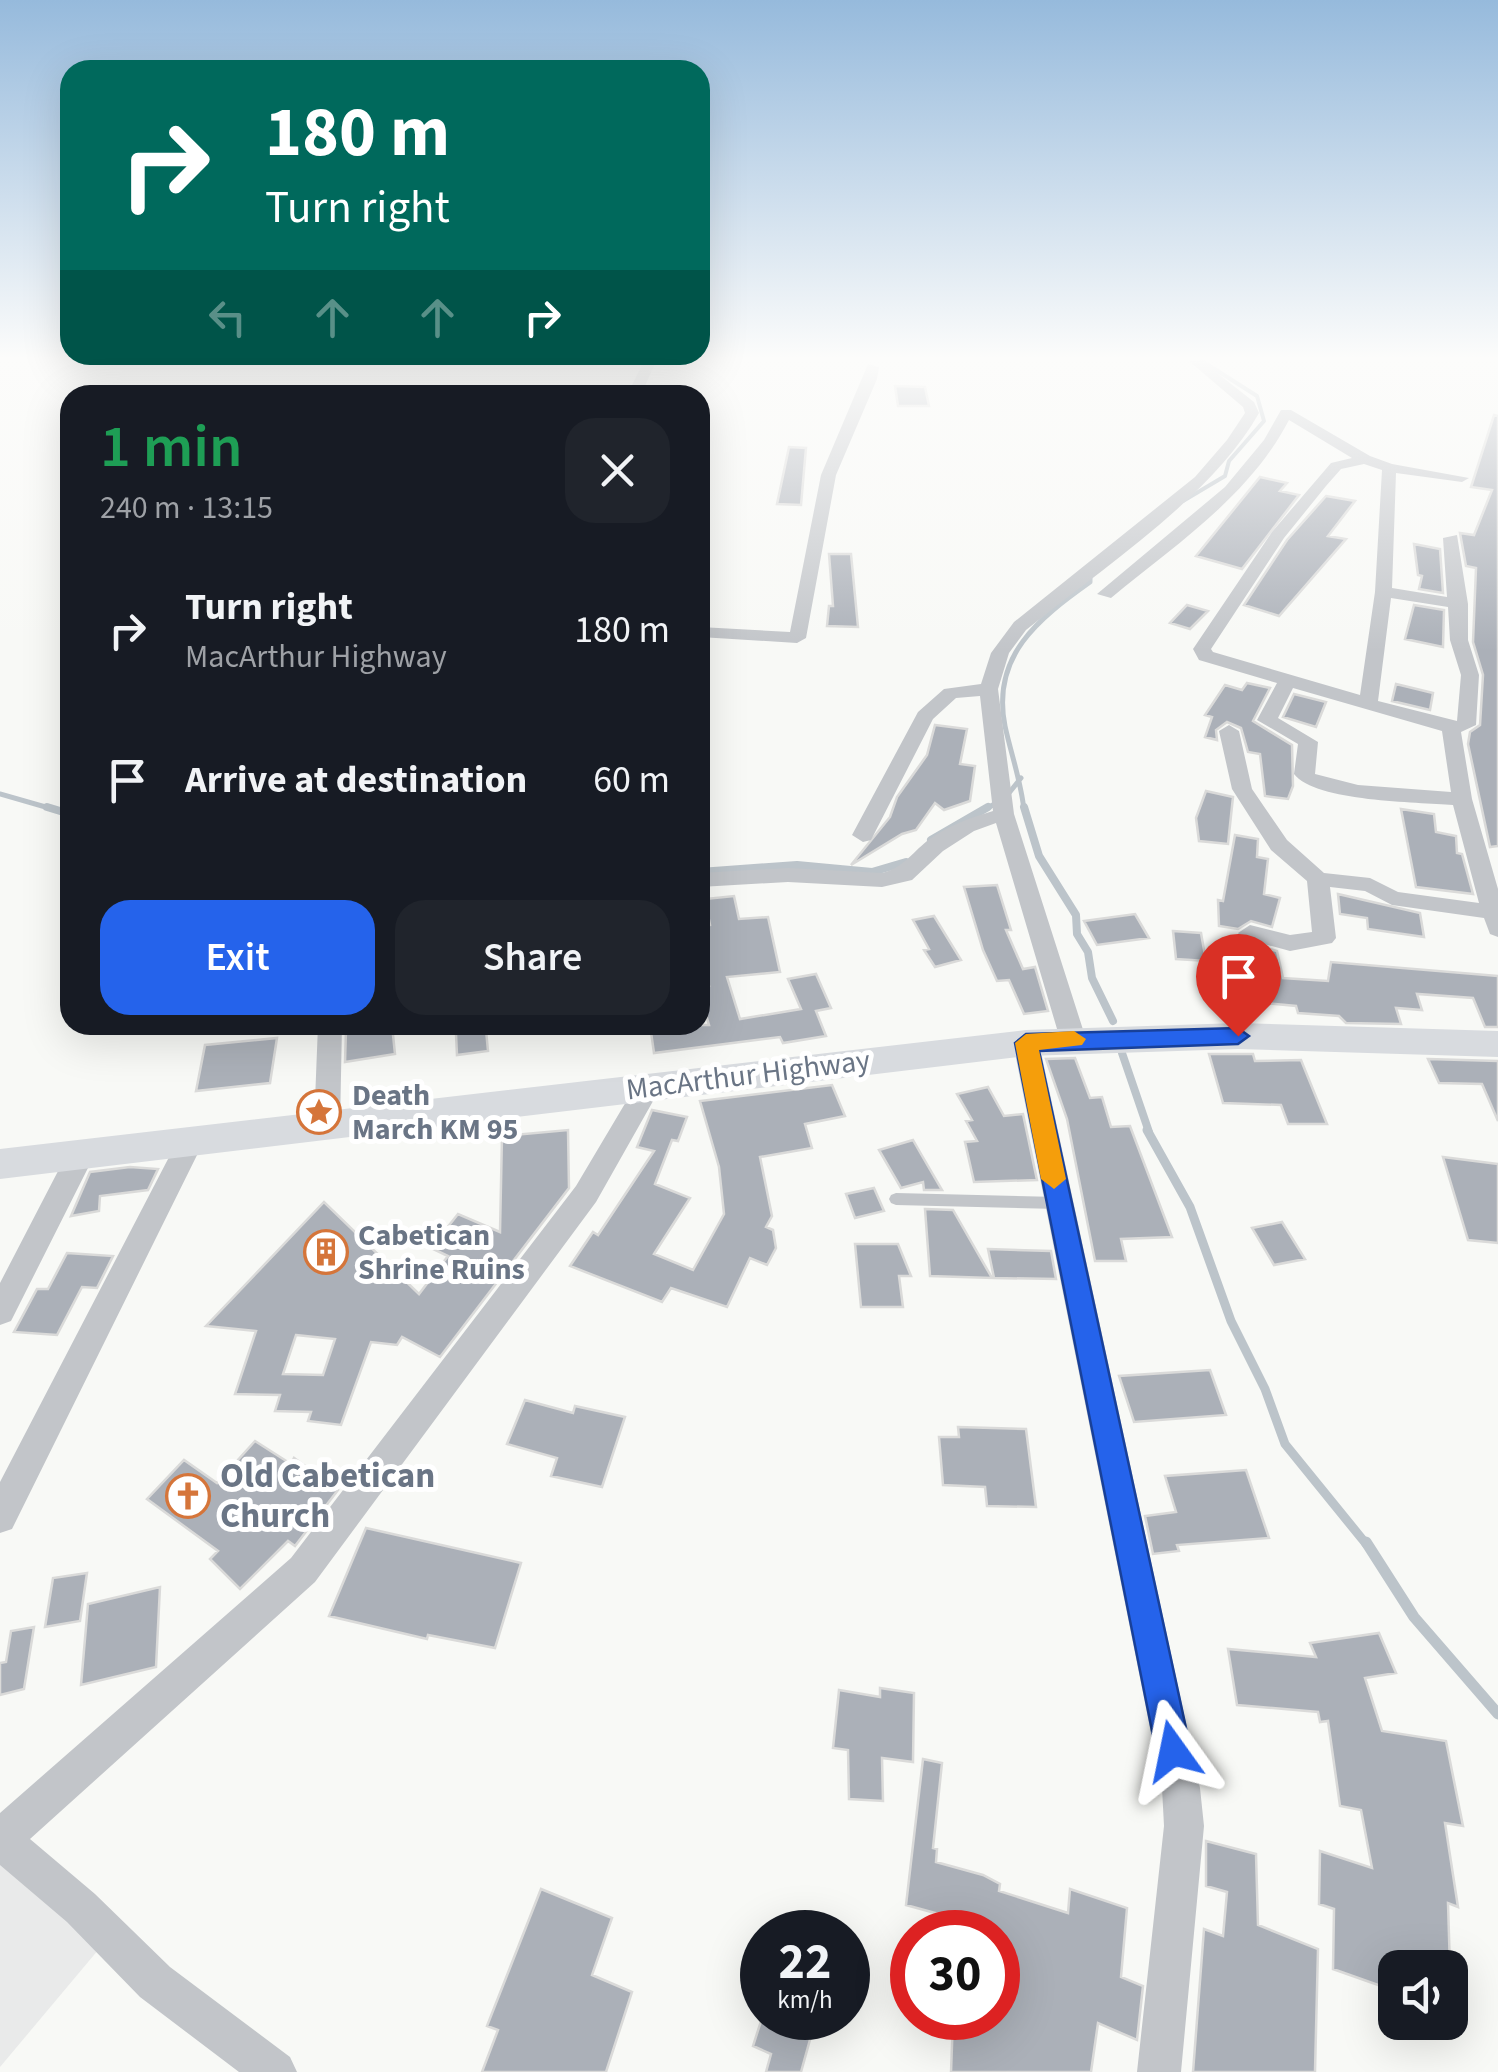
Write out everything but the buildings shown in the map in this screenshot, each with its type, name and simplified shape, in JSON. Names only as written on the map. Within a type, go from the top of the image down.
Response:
[{"type":"main road","name":"MacArthur Highway","points":[[0,1165],[1026,1043],[1238,1036],[1498,1044]]},
{"type":"street","points":[[710,633],[798,638],[823,500],[835,458]]},
{"type":"street","points":[[1073,1040],[1024,894],[1002,804],[989,689],[1000,653],[1020,626],[1201,479],[1218,458]]},
{"type":"street","points":[[1105,594],[1204,514],[1256,458]]},
{"type":"street","points":[[1362,458],[1390,468],[1462,478]]},
{"type":"street","points":[[1366,460],[1336,466],[1278,535],[1202,649],[1214,662],[1451,728],[1461,727],[1468,719],[1470,674],[1460,640],[1451,538]]},
{"type":"street","points":[[1368,705],[1383,592],[1390,468]]},
{"type":"street","points":[[1383,592],[1459,604]]},
{"type":"street","points":[[1287,682],[1267,720],[1308,742],[1304,774],[1308,778],[1358,791],[1462,798]]},
{"type":"street","points":[[862,835],[926,716],[952,693],[989,689]]},
{"type":"street","points":[[1230,731],[1242,790],[1279,845],[1318,879],[1370,886],[1392,898],[1495,920],[1462,798],[1451,728]]},
{"type":"street","points":[[710,879],[788,875],[882,880],[904,874],[935,846],[1002,804]]},
{"type":"street","points":[[1250,933],[1290,943],[1324,938],[1318,879]]},
{"type":"street","points":[[327,1126],[330,1035]]},
{"type":"street","points":[[1026,1043],[1181,1788],[1184,1826],[1160,2072]]},
{"type":"street","points":[[275,2072],[155,1982],[82,1908],[0,1839],[303,1570],[586,1194],[648,1087]]},
{"type":"street","points":[[0,1517],[190,1143]]},
{"type":"street","points":[[0,1312],[80,1156]]},
{"type":"lane","points":[[896,1199],[1058,1203]]},
{"type":"shaded area","points":[[0,1851],[104,1943],[0,2067]]},
{"type":"waterway","points":[[1183,501],[1225,476],[1232,458]]},
{"type":"waterway","points":[[1019,781],[1005,726],[1005,679],[1023,642],[1053,610],[1090,582],[1090,573]]},
{"type":"waterway","points":[[984,810],[1005,798],[1019,781]]},
{"type":"waterway","points":[[1019,781],[1024,810]]},
{"type":"waterway","points":[[0,794],[56,810]]},
{"type":"waterway","points":[[47,807],[60,811]]},
{"type":"waterway","points":[[931,840],[988,807]]},
{"type":"waterway","points":[[1024,807],[1039,856],[1076,915],[1077,934],[1088,952],[1092,978],[1113,1021]]},
{"type":"waterway","points":[[710,871],[797,865],[872,872],[906,862]]},
{"type":"waterway","points":[[1122,1053],[1149,1132]]},
{"type":"waterway","points":[[1147,1130],[1190,1207],[1231,1321],[1265,1389],[1285,1444],[1367,1545]]},
{"type":"waterway","points":[[1366,1542],[1414,1617],[1498,1714]]},
{"type":"slow traffic","points":[[1054,1179],[1026,1043],[1074,1039]]},
{"type":"place","name":"Death March KM 95","points":[[319,1112]]},
{"type":"place","name":"Cabetican Shrine Ruins","points":[[326,1252]]},
{"type":"place","name":"Old Cabetican Church","points":[[188,1496]]},
{"type":"route","points":[[1173,1751],[1026,1043],[1086,1038],[1238,1036]]}]
